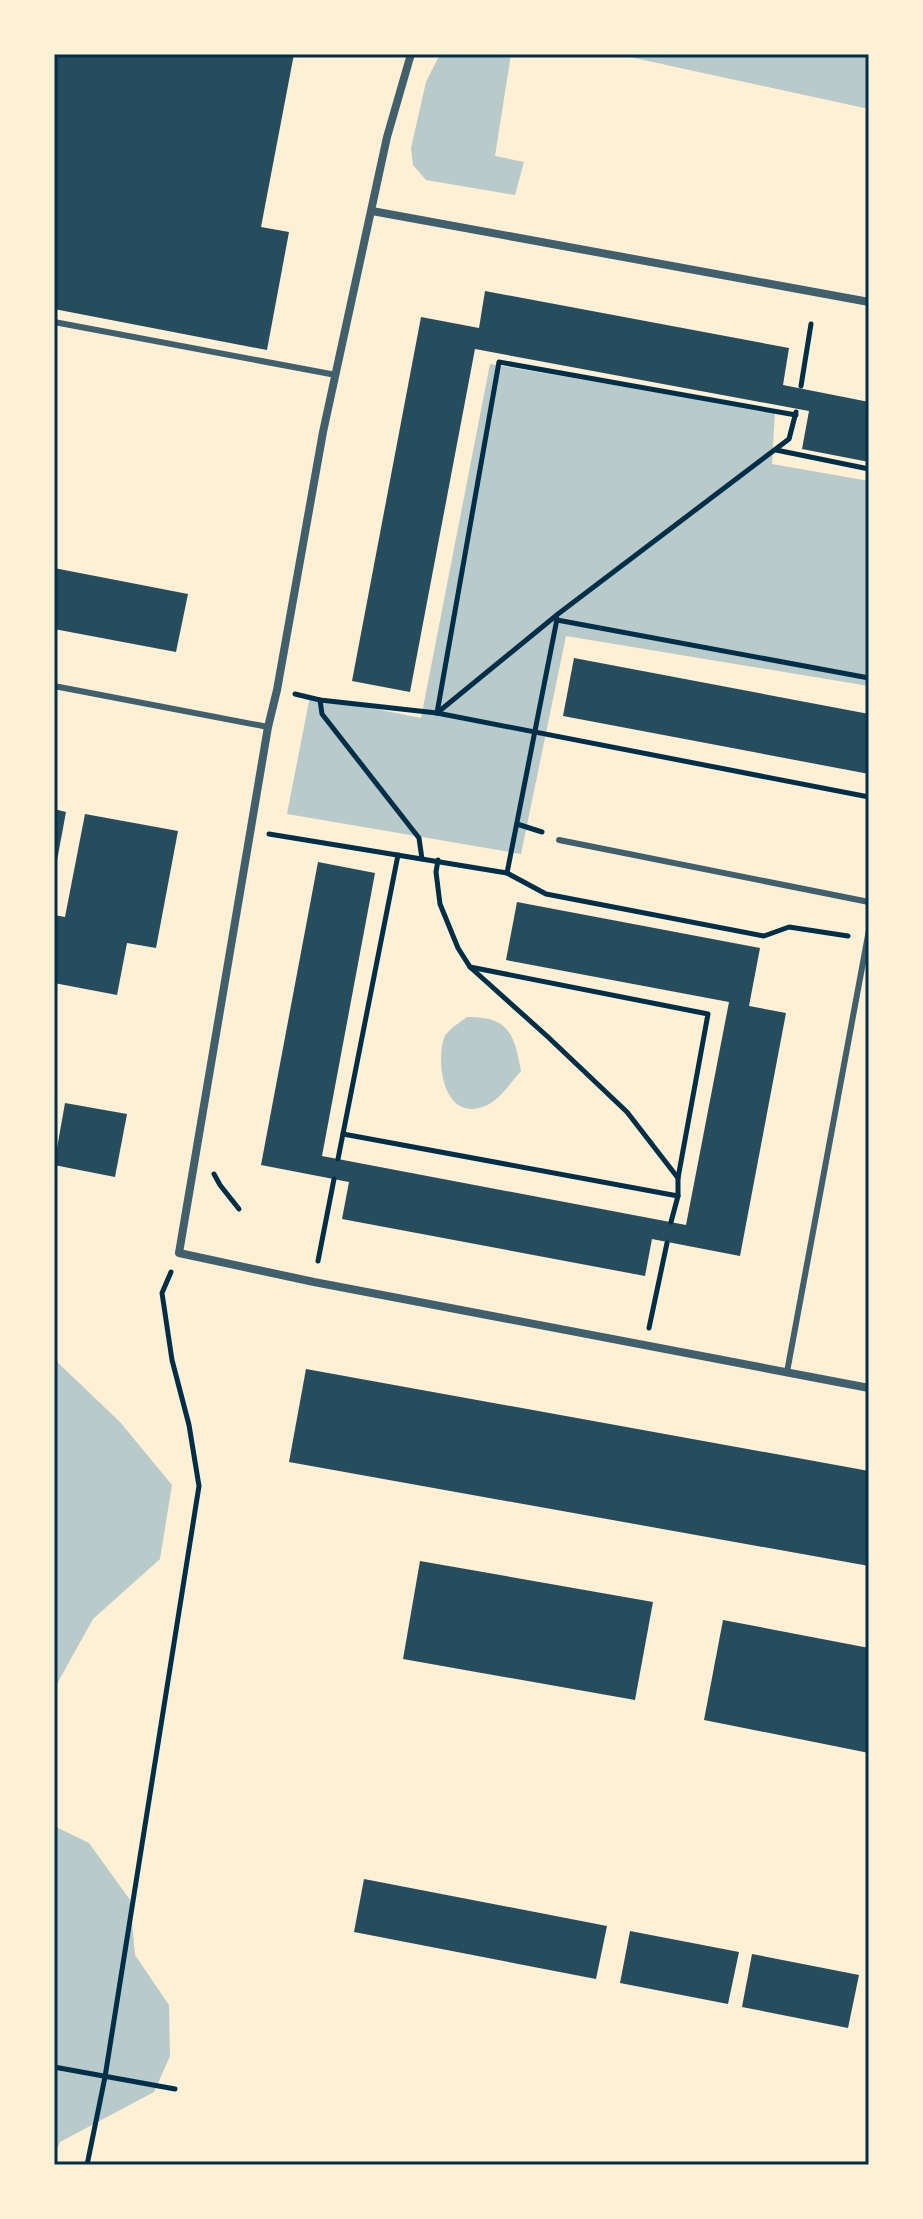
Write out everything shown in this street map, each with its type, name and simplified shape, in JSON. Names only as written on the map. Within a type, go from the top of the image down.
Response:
[{"type":"street","points":[[411,54],[387,137],[336,375],[268,727],[179,1253],[314,1282],[869,1388]]},
{"type":"street","points":[[372,211],[869,302]]},
{"type":"lane","points":[[54,322],[336,375]]},
{"type":"lane","points":[[54,686],[268,727]]},
{"type":"lane","points":[[559,840],[869,902]]},
{"type":"lane","points":[[787,1372],[868,933]]},
{"type":"path","points":[[801,386],[811,324]]},
{"type":"path","points":[[499,362],[796,414],[789,439],[437,713],[499,362]]},
{"type":"path","points":[[775,450],[869,469]]},
{"type":"path","points":[[558,617],[869,678]]},
{"type":"path","points":[[507,873],[558,617]]},
{"type":"path","points":[[277,690],[320,700],[437,713],[869,797]]},
{"type":"path","points":[[320,700],[322,714],[419,838],[422,859]]},
{"type":"path","points":[[250,831],[507,873],[546,894],[764,936],[789,927],[847,936],[868,933]]},
{"type":"path","points":[[338,1159],[398,855]]},
{"type":"path","points":[[438,860],[436,872],[440,904],[458,948],[470,967],[627,1112],[678,1178]]},
{"type":"path","points":[[470,967],[708,1014],[671,1222]]},
{"type":"path","points":[[343,1134],[678,1196]]},
{"type":"path","points":[[192,1170],[214,1174],[239,1209]]},
{"type":"path","points":[[314,1282],[334,1179]]},
{"type":"path","points":[[645,1346],[667,1243]]},
{"type":"path","points":[[87,2165],[105,2077],[199,1486],[189,1425],[172,1360],[162,1293],[179,1253]]},
{"type":"path","points":[[54,2067],[175,2089]]},
{"type":"shaded area","points":[[440,54],[511,54],[495,156],[524,162],[515,195],[426,180],[413,165],[411,148],[426,82]]},
{"type":"shaded area","points":[[616,54],[869,54],[869,109]]},
{"type":"shaded area","points":[[490,364],[775,412],[772,464],[869,481],[869,686],[566,636],[521,854],[287,814],[310,696],[421,718]]},
{"type":"shaded area","points":[[467,1017],[492,1020],[507,1030],[516,1047],[521,1071],[486,1106],[467,1109],[450,1096],[441,1060],[444,1038],[450,1029]]},
{"type":"shaded area","points":[[54,1359],[120,1422],[172,1485],[160,1559],[93,1619],[54,1695]]},
{"type":"shaded area","points":[[54,1826],[89,1843],[130,1900],[135,1955],[169,2005],[170,2056],[154,2092],[60,2142],[54,2156]]},
{"type":"building","points":[[54,54],[294,54],[261,227],[289,232],[267,350],[54,309]]},
{"type":"building","points":[[485,291],[789,348],[783,385],[869,402],[869,462],[802,449],[809,411],[475,349],[410,692],[352,681],[421,317],[479,328]]},
{"type":"building","points":[[54,568],[188,594],[176,652],[54,629]]},
{"type":"building","points":[[574,658],[869,714],[869,774],[563,716]]},
{"type":"building","points":[[54,809],[66,812],[56,866],[54,866]]},
{"type":"building","points":[[85,814],[178,831],[156,948],[127,943],[117,995],[54,983],[54,915],[65,917]]},
{"type":"building","points":[[318,862],[375,873],[322,1156],[686,1225],[729,1002],[506,960],[517,902],[760,948],[749,1006],[786,1013],[740,1256],[652,1239],[645,1276],[342,1219],[349,1182],[261,1165]]},
{"type":"building","points":[[65,1103],[127,1114],[115,1177],[54,1165]]},
{"type":"building","points":[[306,1369],[869,1471],[869,1566],[289,1462]]},
{"type":"building","points":[[420,1561],[653,1602],[635,1700],[403,1659]]},
{"type":"building","points":[[723,1620],[869,1648],[869,1753],[704,1720]]},
{"type":"building","points":[[364,1879],[607,1926],[596,1979],[354,1932]]},
{"type":"building","points":[[630,1931],[739,1952],[728,2004],[620,1983]]},
{"type":"building","points":[[752,1954],[859,1975],[848,2028],[742,2007]]}]
